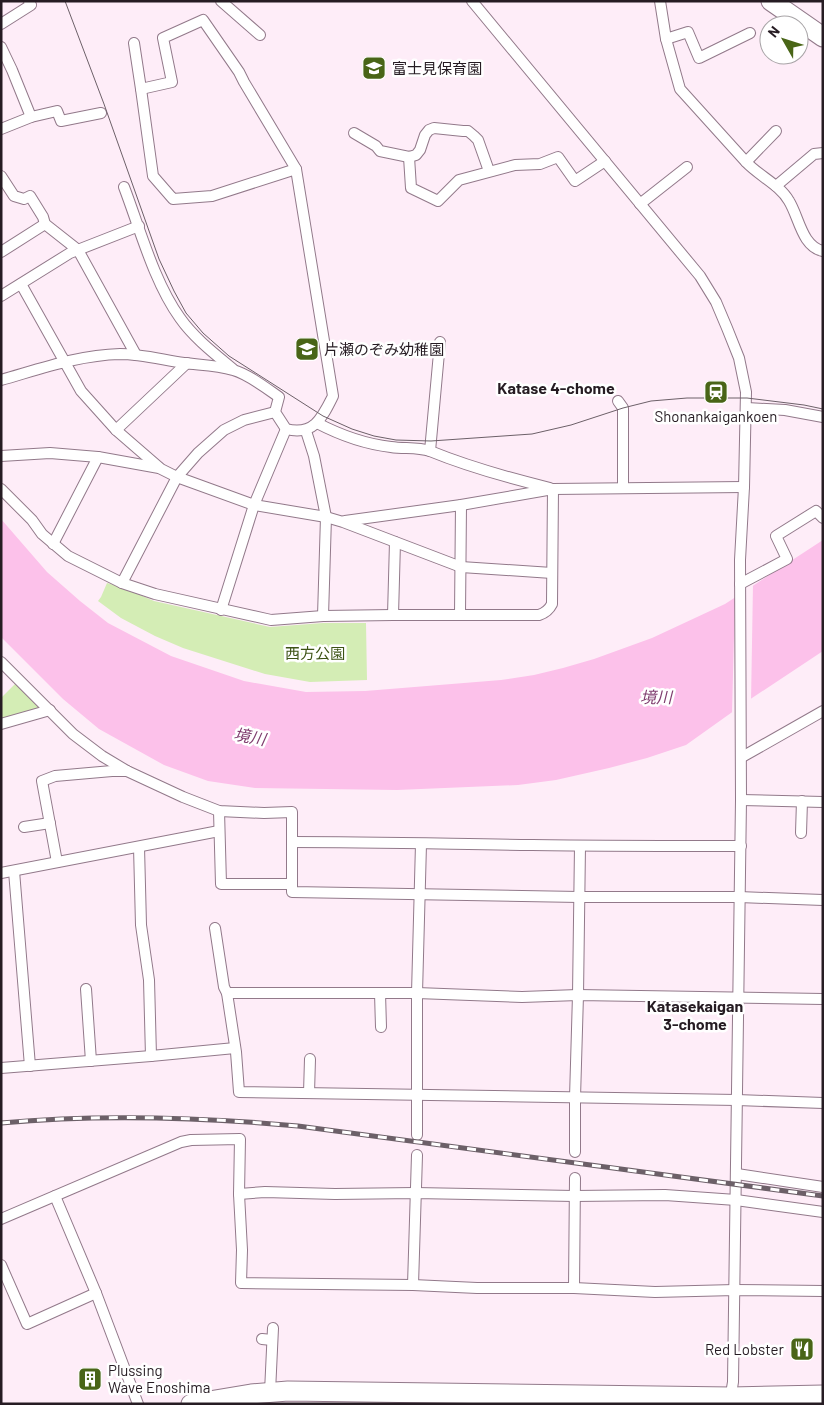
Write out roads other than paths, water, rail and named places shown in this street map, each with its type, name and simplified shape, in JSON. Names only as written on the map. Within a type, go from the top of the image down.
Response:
[{"type":"highway","points":[[771,1],[823,36]]},
{"type":"highway","points":[[191,1404],[251,1394],[288,1391],[730,1400],[823,1395]]},
{"type":"street","points":[[1,24],[31,5],[29,1]]},
{"type":"street","points":[[221,1],[260,36]]},
{"type":"street","points":[[472,1],[700,276],[716,302],[739,358],[746,392],[747,408],[740,560],[742,757],[737,1174],[733,1382],[730,1400]]},
{"type":"street","points":[[660,1],[666,38],[680,89],[746,162],[756,172],[776,186],[789,201],[808,242],[816,250],[823,252]]},
{"type":"street","points":[[124,187],[154,266],[180,319],[197,338],[234,370],[279,397],[276,412],[286,430],[296,432],[306,430],[317,423],[323,416],[333,396],[296,169],[239,72],[203,20],[163,38],[172,82],[141,89]]},
{"type":"street","points":[[666,38],[688,32],[699,58],[750,33]]},
{"type":"street","points":[[134,43],[153,176],[173,199],[212,196],[296,169]]},
{"type":"street","points":[[1,47],[31,117]]},
{"type":"street","points":[[1,128],[31,117],[57,111],[60,120],[101,113]]},
{"type":"street","points":[[354,133],[376,146],[380,151],[409,157],[416,155],[420,150],[425,134],[434,128],[463,130],[478,140],[489,171]]},
{"type":"street","points":[[746,162],[776,131]]},
{"type":"street","points":[[776,186],[814,154],[823,153]]},
{"type":"street","points":[[409,157],[411,188],[438,201],[459,180],[489,171],[515,165],[540,164],[558,157],[575,181],[605,161]]},
{"type":"street","points":[[640,204],[687,167]]},
{"type":"street","points":[[1,176],[14,196],[24,199],[30,196],[43,217],[45,224],[78,250],[136,355]]},
{"type":"street","points":[[1,252],[45,224]]},
{"type":"street","points":[[1,296],[78,250],[139,226]]},
{"type":"street","points":[[21,284],[81,391],[116,430],[161,469],[177,478],[254,505],[326,517],[343,522],[460,566],[552,573]]},
{"type":"street","points":[[430,451],[440,342]]},
{"type":"street","points":[[1,380],[65,362],[95,356],[121,354],[234,370]]},
{"type":"street","points":[[116,430],[187,363]]},
{"type":"street","points":[[618,401],[624,408],[623,488]]},
{"type":"street","points":[[747,408],[785,410],[823,417]]},
{"type":"street","points":[[122,583],[177,478],[198,453],[224,430],[244,420],[276,412]]},
{"type":"street","points":[[317,423],[344,436],[393,448],[430,451],[458,463],[553,489]]},
{"type":"street","points":[[222,610],[254,505],[286,430]]},
{"type":"street","points":[[306,430],[314,456],[326,517],[323,616]]},
{"type":"street","points":[[1,456],[50,453],[98,457],[161,469]]},
{"type":"street","points":[[53,544],[98,457]]},
{"type":"street","points":[[343,522],[461,505],[553,489],[744,487]]},
{"type":"street","points":[[1,490],[53,544],[68,556],[122,583],[155,594],[271,620],[323,616],[544,614],[552,604],[553,489]]},
{"type":"street","points":[[460,614],[461,505]]},
{"type":"street","points":[[740,584],[787,559],[776,536],[816,511],[823,518]]},
{"type":"street","points":[[393,615],[395,542]]},
{"type":"street","points":[[1,662],[73,734],[102,756],[127,770],[183,797],[219,811],[292,812],[292,892],[579,897],[739,897],[823,900]]},
{"type":"street","points":[[1,724],[50,710]]},
{"type":"street","points":[[742,757],[823,711]]},
{"type":"street","points":[[57,862],[42,781],[55,776],[127,770]]},
{"type":"street","points":[[741,800],[823,802]]},
{"type":"street","points":[[802,801],[802,832]]},
{"type":"street","points":[[219,811],[221,884],[292,884]]},
{"type":"street","points":[[24,827],[50,823]]},
{"type":"street","points":[[1,873],[219,832]]},
{"type":"street","points":[[292,842],[741,846]]},
{"type":"street","points":[[417,1135],[417,993],[421,844]]},
{"type":"street","points":[[575,1152],[580,846]]},
{"type":"street","points":[[139,847],[141,925],[149,980],[152,1056]]},
{"type":"street","points":[[14,871],[30,1066]]},
{"type":"street","points":[[215,928],[224,987],[227,993],[239,1092],[823,1103]]},
{"type":"street","points":[[86,989],[91,1061]]},
{"type":"street","points":[[227,993],[417,993],[522,997],[578,995],[823,999]]},
{"type":"street","points":[[380,993],[381,1027]]},
{"type":"street","points":[[1,1068],[235,1048]]},
{"type":"street","points":[[310,1060],[310,1093]]},
{"type":"street","points":[[1,1219],[181,1142],[240,1139],[241,1283],[574,1288],[655,1292],[735,1290],[823,1291]]},
{"type":"street","points":[[413,1285],[417,1155]]},
{"type":"street","points":[[737,1174],[823,1187]]},
{"type":"street","points":[[574,1288],[575,1178]]},
{"type":"street","points":[[239,1194],[265,1192],[574,1196],[665,1195],[736,1200],[823,1212]]},
{"type":"street","points":[[56,1196],[96,1293],[138,1404]]},
{"type":"street","points":[[1,1265],[27,1324],[96,1293]]},
{"type":"street","points":[[270,1392],[267,1340],[273,1328]]},
{"type":"water","name":"境川","points":[[1,519],[47,572],[108,623],[171,656],[244,681],[306,692],[365,691],[501,680],[534,675],[594,659],[652,638],[725,604],[823,540],[823,651],[686,745],[647,758],[556,780],[518,785],[397,790],[255,788],[208,781],[164,765],[99,729],[63,699],[1,637]]},
{"type":"tram line","points":[[65,1],[159,259],[186,313],[203,333],[229,356],[323,416],[352,429],[374,436],[396,440],[431,441],[532,434],[571,425],[651,401],[687,398],[747,398],[823,409]]},
{"type":"railway","points":[[1,1123],[76,1118],[150,1118],[223,1120],[298,1126],[823,1196]]},
{"type":"place","name":"富士見保育園","points":[[374,68]]},
{"type":"place","name":"片瀬のぞみ幼稚園","points":[[307,349]]},
{"type":"place","name":"Shonankaigankoen","points":[[716,392]]},
{"type":"place","name":"Red Lobster","points":[[802,1349]]},
{"type":"place","name":"Plussing Wave Enoshima","points":[[90,1379]]},
{"type":"district","name":"Katase 4-chome","points":[[556,387]]},
{"type":"district","name":"Katasekaigan 3-chome","points":[[695,1014]]},
{"type":"park label","name":"西方公園","points":[[315,653]]}]
